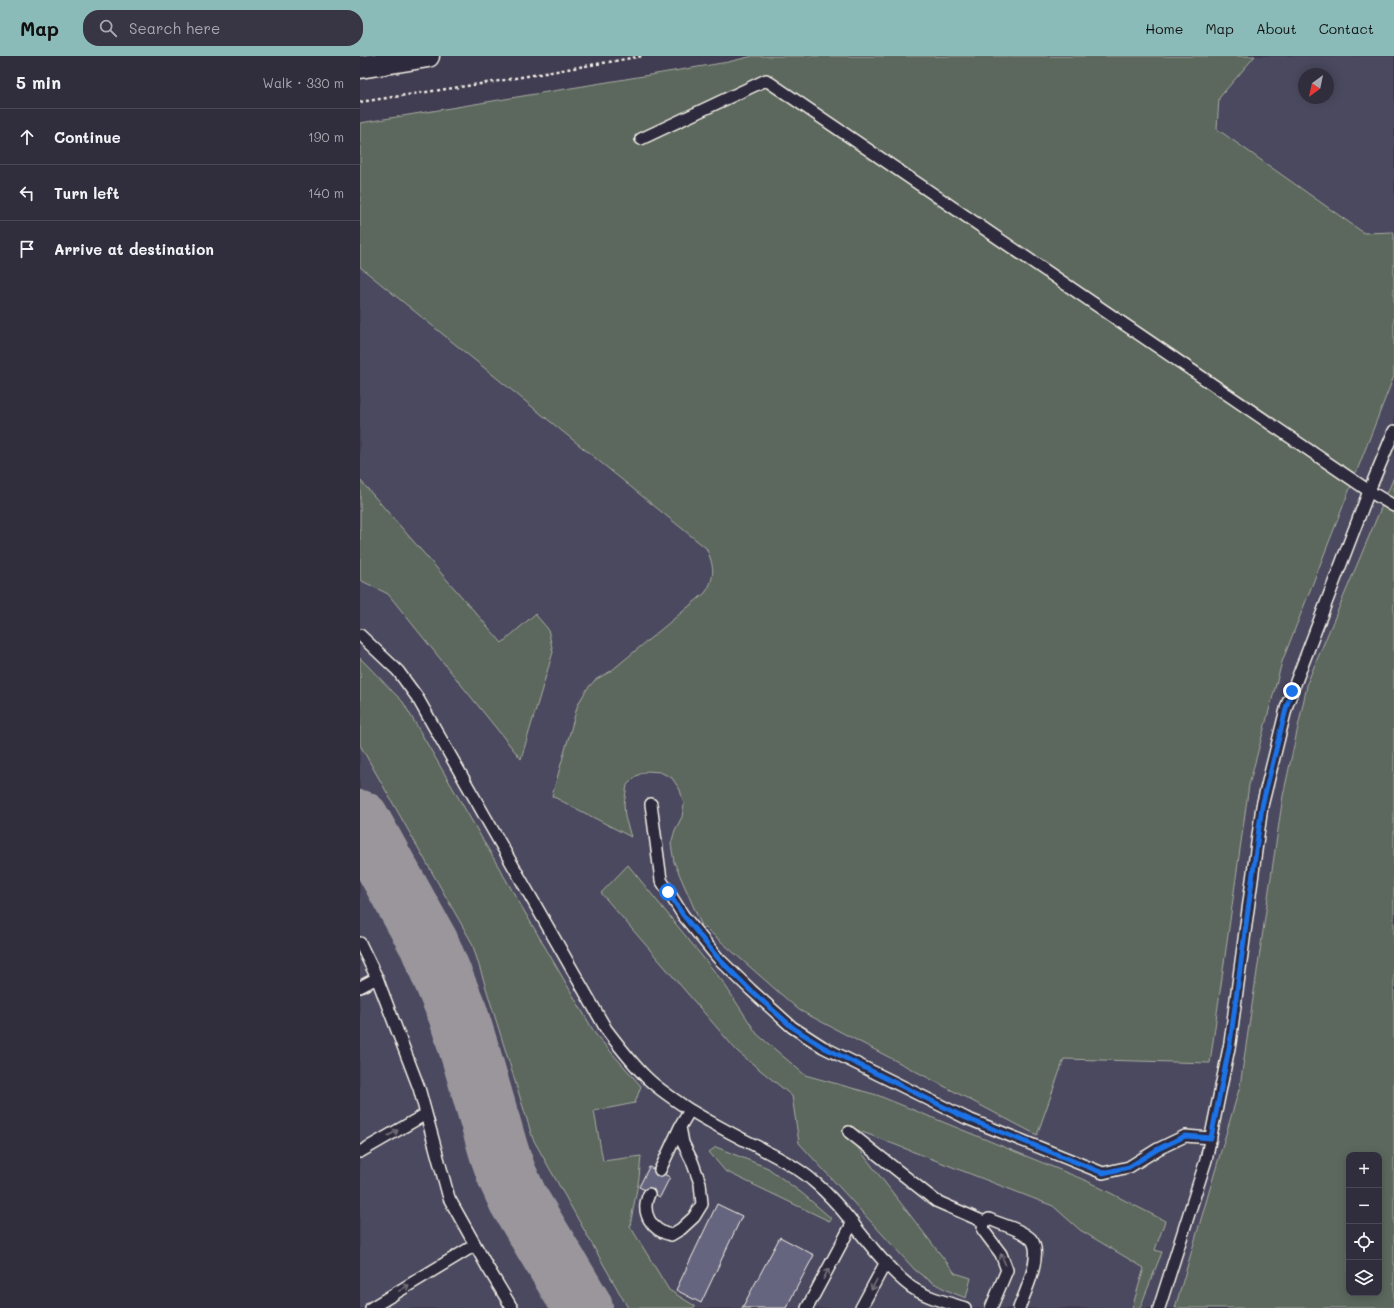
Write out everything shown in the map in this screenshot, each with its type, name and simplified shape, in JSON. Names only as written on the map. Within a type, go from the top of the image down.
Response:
[{"type":"main road","points":[[360,67],[428,56]]},
{"type":"lane","points":[[641,139],[766,80],[1369,491],[1394,506]]},
{"type":"lane","points":[[1159,1308],[1190,1213],[1211,1138],[1230,1043],[1263,799],[1287,705],[1369,491],[1394,431]]},
{"type":"lane","points":[[360,636],[398,671],[417,697],[606,1029],[646,1077],[670,1097],[690,1110],[794,1166],[830,1196],[886,1262],[912,1287],[932,1297],[965,1308]]},
{"type":"lane","points":[[651,804],[661,880],[683,915],[718,958],[750,990],[792,1027],[823,1047],[966,1118],[1103,1173],[1129,1167],[1158,1149],[1185,1136],[1211,1138]]},
{"type":"lane","points":[[360,943],[377,978],[418,1088],[449,1198],[512,1308]]},
{"type":"lane","points":[[360,987],[377,978]]},
{"type":"lane","points":[[660,1170],[680,1127],[690,1110]]},
{"type":"lane","points":[[360,1152],[426,1114]]},
{"type":"lane","points":[[649,1194],[646,1200],[646,1213],[652,1225],[663,1233],[671,1235],[681,1229],[694,1217],[702,1204],[700,1183],[692,1161],[683,1143],[680,1127]]},
{"type":"lane","points":[[849,1132],[936,1201],[984,1222]]},
{"type":"lane","points":[[984,1222],[989,1219],[1022,1233],[1032,1240],[1035,1247],[1036,1261],[1020,1308]]},
{"type":"lane","points":[[808,1308],[853,1222]]},
{"type":"lane","points":[[984,1222],[984,1230],[1001,1254],[1007,1270],[992,1308]]},
{"type":"lane","points":[[371,1308],[475,1245]]},
{"type":"lane","points":[[861,1308],[886,1262]]},
{"type":"path","points":[[360,102],[493,82],[643,56]]},
{"type":"shaded area","points":[[753,56],[1394,56],[1394,1308],[360,1308],[360,123],[728,62]]},
{"type":"green space","points":[[753,56],[1255,56],[1219,98],[1217,129],[1364,233],[1394,232],[1394,376],[1282,662],[1249,785],[1210,1063],[1064,1059],[1037,1135],[799,1010],[701,924],[674,862],[671,844],[675,830],[682,817],[684,804],[680,790],[672,778],[660,772],[647,771],[636,776],[627,785],[624,804],[625,817],[631,837],[552,796],[578,704],[587,689],[595,680],[611,671],[705,593],[711,582],[713,571],[709,554],[706,548],[360,267],[360,123],[728,62]]},
{"type":"green space","points":[[1394,477],[1394,1308],[1175,1308],[1240,1086],[1283,796],[1308,681]]},
{"type":"green space","points":[[360,480],[502,643],[535,614],[548,629],[553,652],[521,759],[388,594],[360,580]]},
{"type":"green space","points":[[360,658],[403,702],[596,1035],[641,1086],[635,1103],[594,1111],[603,1161],[641,1156],[639,1178],[630,1226],[669,1290],[695,1306],[695,1308],[628,1308],[533,1139],[472,943],[360,745]]},
{"type":"green space","points":[[628,865],[723,982],[757,1034],[805,1075],[877,1095],[1087,1181],[1165,1221],[1155,1250],[1162,1252],[1140,1308],[1132,1308],[1144,1268],[1080,1230],[1053,1206],[852,1128],[848,1135],[955,1273],[971,1278],[966,1298],[939,1286],[915,1270],[799,1143],[792,1096],[737,1051],[601,893]]},
{"type":"green space","points":[[716,1147],[768,1168],[803,1194],[832,1219],[829,1221],[725,1171],[709,1152]]},
{"type":"building","points":[[649,1167],[670,1177],[660,1197],[639,1187]]},
{"type":"building","points":[[717,1204],[742,1216],[701,1303],[676,1290]]},
{"type":"building","points":[[780,1237],[814,1255],[786,1308],[742,1308]]},
{"type":"taxiway","points":[[360,820],[429,944],[458,1014],[507,1175],[518,1199],[583,1308]]},
{"type":"route","points":[[668,892],[683,915],[718,958],[750,990],[792,1027],[823,1047],[966,1118],[1103,1173],[1129,1167],[1158,1149],[1185,1136],[1211,1138],[1230,1043],[1262,806],[1287,705],[1292,691]]}]
